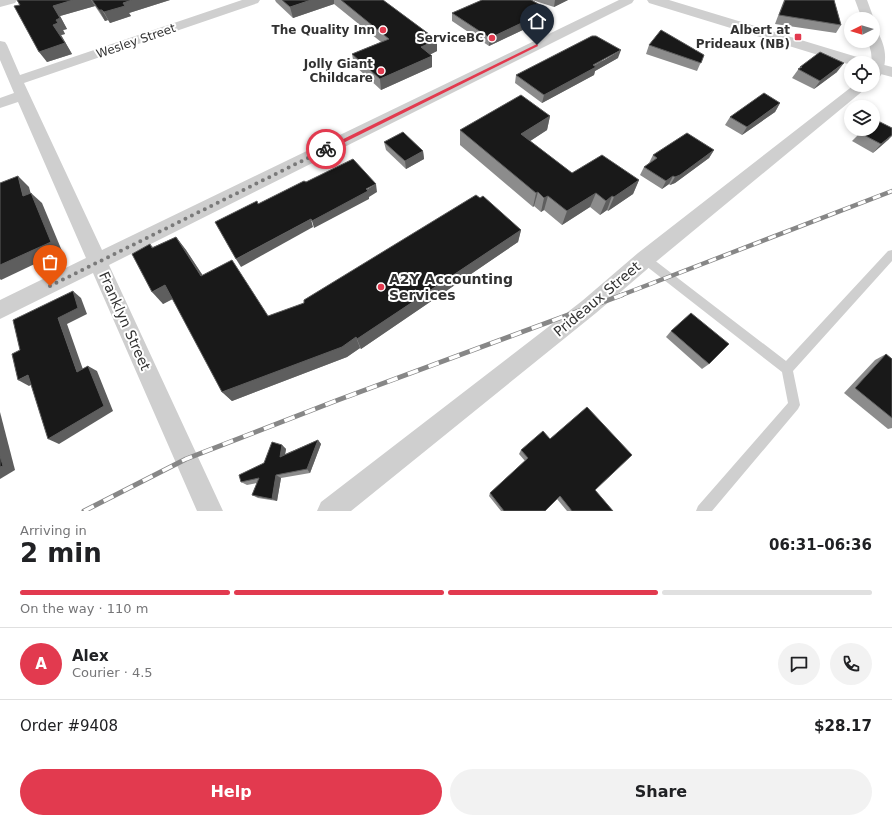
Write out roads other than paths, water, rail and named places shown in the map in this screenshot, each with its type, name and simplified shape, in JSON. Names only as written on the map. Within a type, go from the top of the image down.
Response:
[{"type":"street","points":[[0,3],[12,0]]},
{"type":"street","name":"Wesley Street","points":[[0,103],[20,88],[254,0]]},
{"type":"street","points":[[0,310],[628,0]]},
{"type":"street","points":[[654,0],[844,58]]},
{"type":"street","points":[[861,0],[865,12]]},
{"type":"street","name":"Franklyn Street","points":[[0,45],[99,261],[210,511]]},
{"type":"street","name":"Prideaux Street","points":[[330,511],[589,307],[645,259],[855,92]]},
{"type":"lane","points":[[787,369],[892,254]]},
{"type":"lane","points":[[645,259],[787,369],[794,405],[704,511]]},
{"type":"railway","points":[[619,296],[892,191]]},
{"type":"railway","points":[[84,511],[186,459],[338,400],[622,295]]},
{"type":"place","name":"The Quality Inn","points":[[383,30]]},
{"type":"place","name":"Albert at Prideaux (NB)","points":[[798,37]]},
{"type":"place","name":"ServiceBC","points":[[492,38]]},
{"type":"place","name":"Jolly Giant Childcare","points":[[381,71]]},
{"type":"place","name":"A2Y Accounting Services","points":[[381,287]]}]
